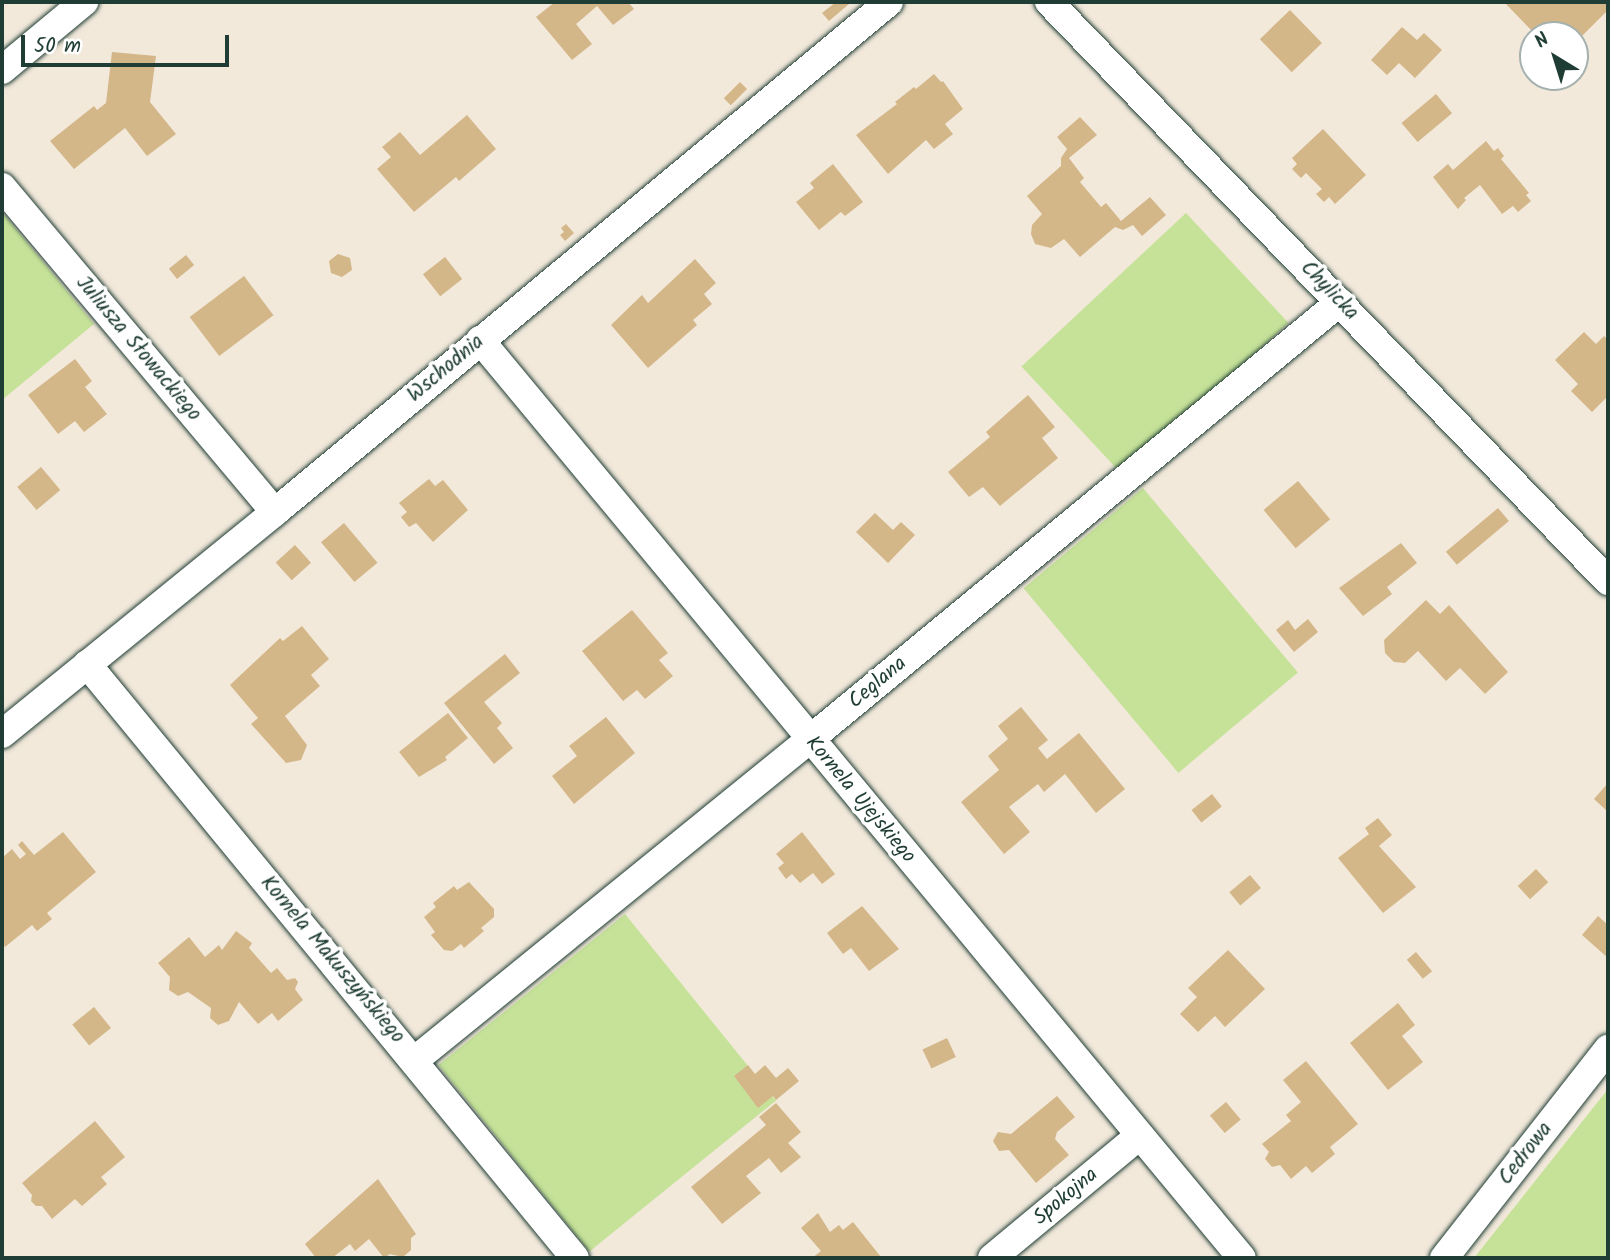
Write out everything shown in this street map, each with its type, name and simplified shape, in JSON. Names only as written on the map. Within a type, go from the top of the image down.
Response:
[{"type":"street","points":[[2,70],[84,2]]},
{"type":"street","name":"Wschodnia","points":[[2,734],[275,512],[889,2]]},
{"type":"street","name":"Chylicka","points":[[1049,2],[1608,581]]},
{"type":"street","name":"Juliusza Słowackiego","points":[[2,187],[275,512]]},
{"type":"street","name":"Ceglana","points":[[415,1060],[809,740],[1340,302]]},
{"type":"street","name":"Kornela Ujejskiego","points":[[480,340],[809,740],[1242,1258]]},
{"type":"street","name":"Kornela Makuszyńskiego","points":[[87,664],[575,1258]]},
{"type":"street","name":"Cedrowa","points":[[1444,1258],[1608,1049]]},
{"type":"street","name":"Spokojna","points":[[992,1258],[1140,1135]]},
{"type":"green space","points":[[2,212],[94,324],[2,400]]},
{"type":"green space","points":[[1186,213],[1288,323],[1124,476],[1021,366]]},
{"type":"green space","points":[[1143,488],[1298,673],[1178,773],[1023,588]]},
{"type":"green space","points":[[625,914],[776,1101],[590,1252],[438,1065]]},
{"type":"green space","points":[[1608,1089],[1608,1258],[1474,1258]]},
{"type":"building","points":[[555,2],[628,2],[634,9],[613,25],[597,6],[576,24],[592,44],[572,60],[536,17]]},
{"type":"building","points":[[836,2],[849,4],[829,21],[822,13]]},
{"type":"building","points":[[1504,2],[1608,2],[1608,10],[1589,29],[1589,21],[1522,21]]},
{"type":"building","points":[[1290,10],[1322,43],[1292,72],[1260,39]]},
{"type":"building","points":[[1402,27],[1417,40],[1424,33],[1442,50],[1415,78],[1399,63],[1387,75],[1371,60]]},
{"type":"building","points":[[112,52],[156,56],[150,102],[176,134],[147,156],[125,128],[74,169],[50,141],[94,106],[97,110],[106,103]]},
{"type":"building","points":[[934,74],[943,81],[963,109],[945,124],[953,134],[934,149],[926,140],[888,174],[856,135]]},
{"type":"building","points":[[740,82],[747,89],[731,105],[724,98]]},
{"type":"building","points":[[1436,94],[1452,113],[1418,142],[1402,123]]},
{"type":"building","points":[[467,115],[496,149],[459,181],[456,177],[414,212],[377,169],[391,157],[382,147],[400,132],[420,155]]},
{"type":"building","points":[[1080,117],[1097,135],[1069,158],[1084,178],[1080,182],[1101,207],[1106,203],[1121,221],[1150,197],[1166,215],[1142,236],[1133,225],[1123,230],[1115,227],[1080,257],[1064,239],[1051,248],[1035,244],[1031,234],[1032,225],[1042,214],[1027,196],[1061,166],[1061,158],[1067,149],[1057,137]]},
{"type":"building","points":[[1323,129],[1366,175],[1335,204],[1329,197],[1324,202],[1316,194],[1322,189],[1306,173],[1301,178],[1292,169],[1297,164],[1292,158]]},
{"type":"building","points":[[1486,141],[1494,151],[1498,148],[1504,156],[1501,159],[1529,193],[1526,195],[1531,201],[1518,212],[1513,206],[1502,214],[1480,185],[1464,198],[1466,200],[1458,209],[1433,177],[1448,164],[1453,170]]},
{"type":"building","points":[[833,164],[863,202],[845,216],[841,212],[819,230],[796,202],[814,188],[810,183]]},
{"type":"building","points":[[566,224],[574,233],[565,241],[560,235],[564,232],[561,228]]},
{"type":"building","points":[[338,254],[350,258],[352,270],[342,277],[331,273],[329,261]]},
{"type":"building","points":[[186,255],[194,265],[177,279],[169,269]]},
{"type":"building","points":[[445,257],[462,279],[440,296],[423,274]]},
{"type":"building","points":[[695,259],[716,283],[704,294],[712,304],[693,320],[697,325],[648,368],[611,325],[642,295],[648,303]]},
{"type":"building","points":[[244,276],[273,315],[219,356],[190,317]]},
{"type":"building","points":[[1584,332],[1596,344],[1604,336],[1608,340],[1608,396],[1592,412],[1571,391],[1578,384],[1555,360]]},
{"type":"building","points":[[75,359],[92,381],[85,387],[107,414],[84,432],[75,421],[58,434],[28,395]]},
{"type":"building","points":[[1028,395],[1055,427],[1042,438],[1058,458],[1000,506],[983,487],[969,497],[948,472],[990,437],[986,432]]},
{"type":"building","points":[[41,467],[60,490],[37,510],[17,487]]},
{"type":"building","points":[[429,479],[435,486],[443,480],[468,510],[433,542],[416,523],[409,527],[401,517],[407,512],[399,503]]},
{"type":"building","points":[[1298,481],[1330,519],[1296,548],[1264,510]]},
{"type":"building","points":[[1498,508],[1509,521],[1457,565],[1446,552]]},
{"type":"building","points":[[875,513],[893,530],[901,522],[915,535],[888,563],[856,532]]},
{"type":"building","points":[[344,523],[377,563],[354,582],[321,542]]},
{"type":"building","points":[[1401,543],[1417,563],[1387,587],[1392,594],[1363,616],[1339,588]]},
{"type":"building","points":[[295,545],[311,563],[292,580],[276,562]]},
{"type":"building","points":[[1426,600],[1440,614],[1449,605],[1508,672],[1485,694],[1460,668],[1446,681],[1418,651],[1405,663],[1394,662],[1385,653],[1384,640]]},
{"type":"building","points":[[632,610],[668,653],[659,660],[673,676],[645,699],[637,690],[623,701],[582,651]]},
{"type":"building","points":[[1308,619],[1318,632],[1294,652],[1276,630],[1288,620],[1295,630]]},
{"type":"building","points":[[302,626],[329,659],[311,675],[320,686],[285,716],[307,745],[301,760],[286,763],[251,724],[258,718],[230,685],[280,638],[283,641]]},
{"type":"building","points":[[505,654],[520,673],[484,702],[502,723],[497,728],[513,748],[494,764],[444,703]]},
{"type":"building","points":[[1021,707],[1048,740],[1038,748],[1047,759],[1079,733],[1125,789],[1096,813],[1065,774],[1044,792],[1038,784],[1009,807],[1030,832],[1004,854],[961,802],[999,770],[988,756],[1008,739],[998,726]]},
{"type":"building","points":[[448,713],[468,738],[445,757],[447,760],[419,777],[399,752]]},
{"type":"building","points":[[606,717],[635,753],[574,804],[552,776],[577,756],[569,746]]},
{"type":"building","points":[[1608,783],[1608,812],[1594,799]]},
{"type":"building","points":[[1212,794],[1222,807],[1201,823],[1192,810]]},
{"type":"building","points":[[1378,818],[1392,835],[1379,846],[1416,887],[1383,913],[1338,858],[1369,834],[1365,828]]},
{"type":"building","points":[[63,832],[96,872],[47,913],[52,919],[37,931],[32,925],[5,947],[2,942],[2,858],[12,849],[20,859],[26,854],[18,845],[22,841],[34,855]]},
{"type":"building","points":[[802,832],[835,874],[822,884],[813,873],[800,883],[792,874],[786,879],[778,868],[784,863],[776,854]]},
{"type":"building","points":[[1536,869],[1548,882],[1530,899],[1518,886]]},
{"type":"building","points":[[1250,875],[1261,888],[1240,905],[1229,892]]},
{"type":"building","points":[[469,882],[494,909],[494,917],[481,928],[484,931],[464,948],[461,944],[452,951],[444,950],[431,935],[435,932],[424,917],[436,907],[433,903],[454,886],[457,890]]},
{"type":"building","points":[[862,906],[899,949],[869,971],[851,948],[843,954],[827,933]]},
{"type":"building","points":[[1598,916],[1608,925],[1608,958],[1582,935]]},
{"type":"building","points":[[236,931],[252,943],[249,948],[271,973],[277,968],[287,980],[295,978],[298,982],[295,989],[303,1000],[278,1021],[272,1013],[258,1024],[239,1002],[229,1021],[218,1025],[210,1018],[211,1008],[188,992],[178,996],[169,990],[170,977],[158,963],[189,937],[205,957],[219,945],[222,950]]},
{"type":"building","points":[[1228,950],[1265,989],[1225,1027],[1215,1016],[1198,1032],[1180,1014],[1197,997],[1188,988]]},
{"type":"building","points":[[1416,952],[1432,971],[1423,979],[1407,960]]},
{"type":"building","points":[[1398,1003],[1415,1025],[1402,1036],[1423,1062],[1388,1090],[1350,1043]]},
{"type":"building","points":[[94,1007],[111,1028],[89,1046],[72,1025]]},
{"type":"building","points":[[947,1038],[956,1057],[931,1068],[923,1049]]},
{"type":"building","points":[[1306,1061],[1358,1124],[1330,1147],[1335,1154],[1312,1173],[1306,1166],[1291,1179],[1280,1165],[1272,1167],[1265,1159],[1269,1152],[1262,1144],[1291,1121],[1286,1115],[1301,1102],[1283,1080]]},
{"type":"building","points":[[748,1065],[755,1074],[765,1065],[776,1078],[788,1068],[799,1081],[776,1100],[773,1096],[758,1108],[734,1076]]},
{"type":"building","points":[[1057,1096],[1075,1117],[1057,1132],[1055,1139],[1069,1155],[1036,1183],[1009,1150],[999,1151],[993,1141],[998,1132],[1011,1134]]},
{"type":"building","points":[[1226,1102],[1241,1120],[1225,1133],[1210,1115]]},
{"type":"building","points":[[776,1103],[801,1132],[788,1143],[801,1157],[781,1173],[769,1158],[746,1176],[761,1193],[722,1224],[691,1187],[766,1125],[759,1117]]},
{"type":"building","points":[[95,1121],[125,1157],[101,1177],[107,1184],[82,1206],[75,1199],[52,1219],[42,1206],[36,1206],[31,1201],[32,1195],[22,1183]]},
{"type":"building","points":[[378,1179],[416,1234],[411,1238],[411,1250],[403,1257],[390,1254],[384,1258],[369,1239],[355,1251],[350,1244],[332,1258],[316,1258],[305,1244]]},
{"type":"building","points":[[818,1213],[830,1232],[839,1225],[843,1230],[853,1222],[881,1257],[812,1258],[821,1251],[801,1228]]}]
